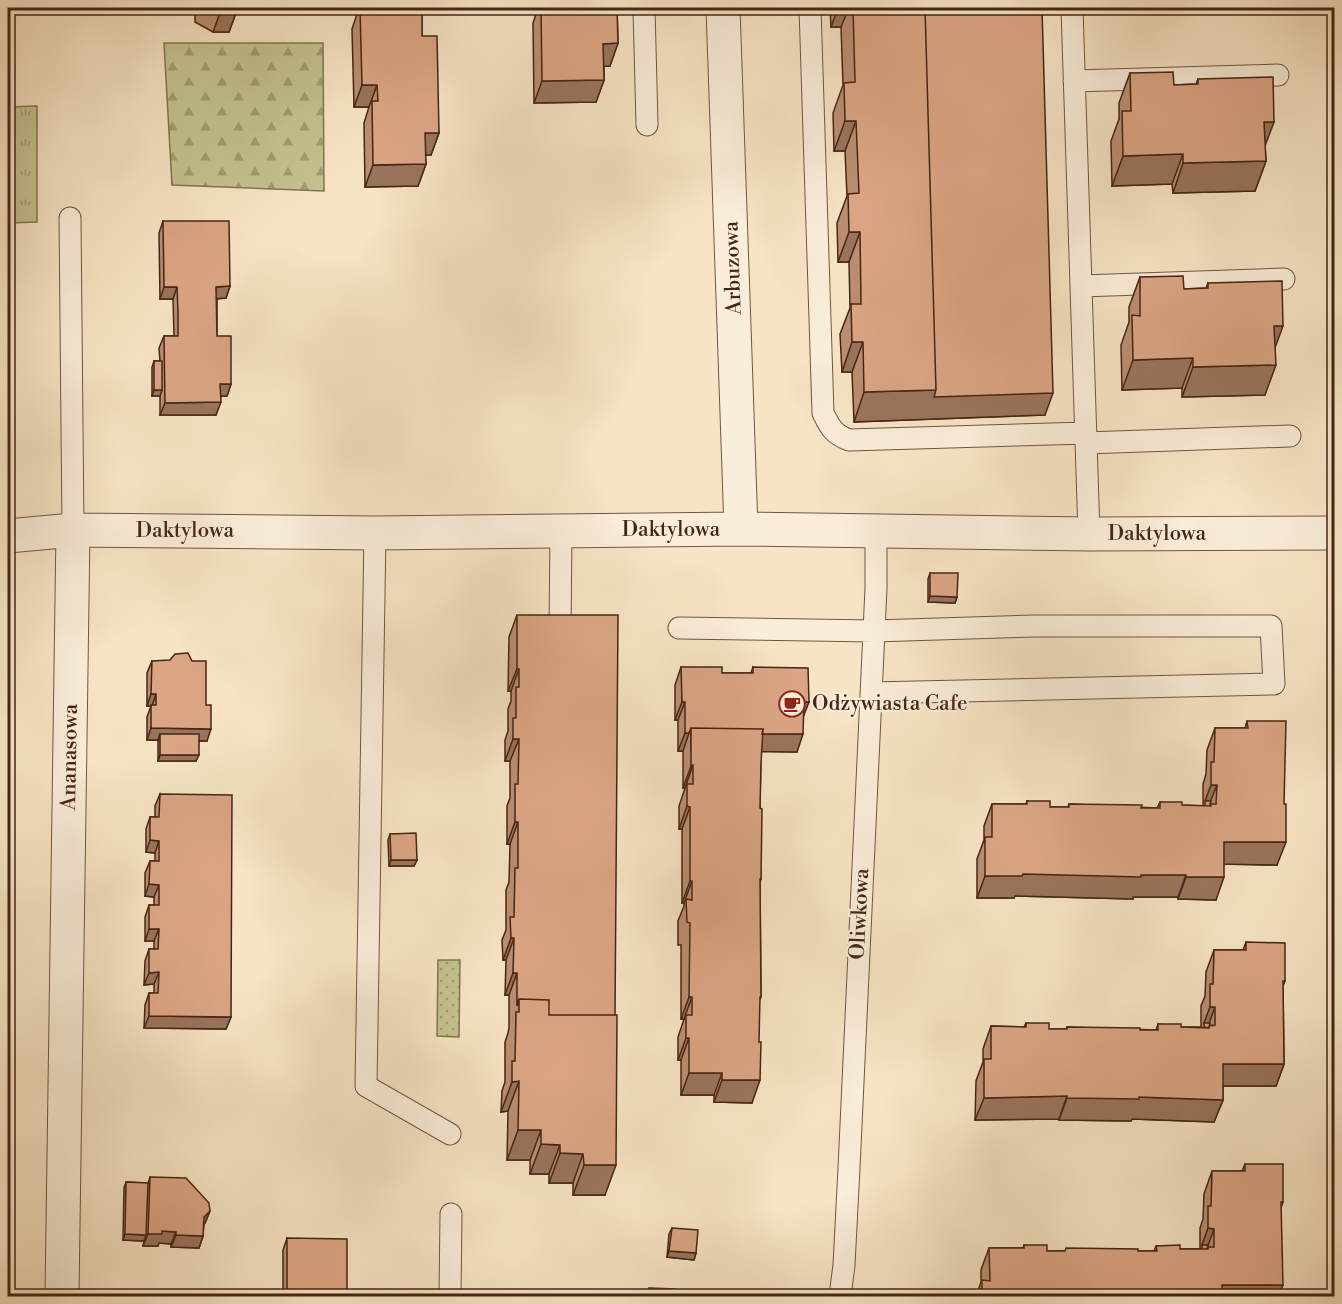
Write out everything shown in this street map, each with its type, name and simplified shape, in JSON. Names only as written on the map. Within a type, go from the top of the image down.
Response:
[{"type":"street","name":"Arbuzowa","points":[[723,8],[741,529]]},
{"type":"street","name":"Daktylowa","points":[[8,536],[73,530],[375,533],[741,529],[1089,534],[1335,533]]},
{"type":"street","name":"Ananasowa","points":[[65,1296],[73,530]]},
{"type":"lane","points":[[644,8],[647,125]]},
{"type":"lane","points":[[810,8],[823,413],[838,436],[849,440],[1290,436]]},
{"type":"lane","points":[[1072,8],[1089,534]]},
{"type":"lane","points":[[1074,81],[1278,75]]},
{"type":"lane","name":"Ananasowa","points":[[70,218],[73,530]]},
{"type":"lane","points":[[1081,285],[1284,279]]},
{"type":"lane","points":[[560,632],[561,530]]},
{"type":"lane","name":"Oliwkowa","points":[[840,1296],[846,1223],[874,631],[876,532]]},
{"type":"lane","points":[[375,533],[366,1086],[450,1134]]},
{"type":"lane","points":[[680,628],[874,631],[1034,626],[1271,626],[1274,684],[871,693]]},
{"type":"lane","points":[[450,1296],[452,1214]]},
{"type":"green space","points":[[164,43],[323,43],[324,191],[172,185]]},
{"type":"green space","points":[[37,106],[37,222],[8,223],[8,107]]},
{"type":"green space","points":[[438,960],[460,960],[459,1037],[437,1036]]},
{"type":"building","points":[[217,8],[237,8],[237,10],[221,10]]},
{"type":"building","points":[[360,8],[422,8],[422,36],[437,36],[439,133],[425,133],[426,164],[373,165],[372,101],[378,101],[377,85],[362,85]]},
{"type":"building","points":[[541,8],[617,8],[618,43],[603,44],[604,80],[542,81]]},
{"type":"building","points":[[853,8],[925,8],[936,390],[864,392],[863,342],[852,342],[851,304],[861,304],[860,232],[849,232],[848,194],[859,193],[856,121],[845,121],[844,83],[855,82]]},
{"type":"building","points":[[925,8],[1042,8],[1053,393],[934,397],[936,390]]},
{"type":"building","points":[[1173,72],[1174,85],[1198,84],[1198,79],[1273,77],[1274,122],[1264,122],[1266,161],[1183,163],[1183,154],[1123,156],[1122,111],[1131,111],[1130,73]]},
{"type":"building","points":[[163,221],[229,221],[230,286],[216,287],[217,336],[231,336],[231,384],[220,384],[221,402],[165,403],[164,336],[178,336],[178,313],[177,287],[164,287]]},
{"type":"building","points":[[1183,276],[1184,289],[1208,288],[1208,283],[1282,281],[1283,326],[1274,326],[1276,365],[1193,367],[1193,358],[1133,360],[1132,315],[1140,316],[1140,277]]},
{"type":"building","points":[[154,361],[162,361],[162,390],[154,390]]},
{"type":"building","points":[[9,372],[10,431],[8,431]]},
{"type":"building","points":[[930,573],[958,573],[957,597],[930,596]]},
{"type":"building","points":[[517,615],[618,615],[615,1015],[549,1015],[549,1000],[519,999],[517,1006],[517,973],[513,973],[514,938],[511,938],[510,917],[514,917],[515,868],[518,868],[515,784],[518,784],[519,739],[513,739],[516,687],[519,687]]},
{"type":"building","points":[[188,653],[192,661],[206,661],[206,705],[211,705],[211,729],[151,728],[151,705],[156,705],[156,694],[151,694],[152,661],[170,660],[175,654]]},
{"type":"building","points":[[681,667],[722,667],[722,673],[753,673],[753,667],[808,668],[809,702],[804,702],[803,734],[762,734],[763,729],[691,728],[689,733],[685,733],[685,702],[682,702]]},
{"type":"building","points":[[1247,721],[1286,721],[1284,804],[1286,804],[1286,842],[1224,842],[1224,877],[1023,874],[1022,876],[985,876],[985,837],[992,837],[992,804],[1027,804],[1027,801],[1050,801],[1050,807],[1069,807],[1069,804],[1142,805],[1141,808],[1160,808],[1160,802],[1182,802],[1182,805],[1211,806],[1210,804],[1216,804],[1217,785],[1211,785],[1215,728],[1248,728]]},
{"type":"building","points":[[691,728],[763,729],[760,808],[762,809],[760,1080],[722,1080],[722,1073],[689,1073],[689,1038],[686,1038],[686,1015],[692,1015],[692,997],[689,997],[690,923],[687,922],[686,899],[692,900],[690,807],[687,806],[687,784],[693,784]]},
{"type":"building","points":[[160,734],[199,734],[199,755],[160,755]]},
{"type":"building","points":[[160,794],[232,795],[231,1017],[149,1016],[149,993],[158,993],[159,972],[149,973],[149,949],[158,949],[159,929],[149,929],[149,905],[159,905],[159,885],[149,884],[150,861],[159,861],[159,841],[150,840],[150,817],[159,817]]},
{"type":"building","points":[[1205,801],[1211,801],[1210,806],[1205,806]]},
{"type":"building","points":[[416,833],[417,860],[391,860],[390,834]]},
{"type":"building","points":[[1246,942],[1285,943],[1284,1064],[1223,1064],[1223,1100],[1139,1097],[1139,1099],[1067,1098],[1067,1096],[984,1098],[984,1059],[991,1059],[991,1026],[1026,1027],[1026,1023],[1049,1023],[1049,1029],[1067,1029],[1067,1027],[1158,1030],[1158,1024],[1181,1024],[1181,1027],[1209,1028],[1215,1025],[1215,1007],[1210,1007],[1214,950],[1246,950]]},
{"type":"building","points":[[519,999],[549,1000],[549,1015],[617,1015],[616,1165],[584,1165],[583,1154],[560,1153],[560,1145],[541,1144],[541,1130],[518,1130],[519,1081],[512,1082],[512,1061],[515,1061],[516,1012],[519,1012]]},
{"type":"building","points":[[1204,1023],[1210,1023],[1209,1028],[1204,1027]]},
{"type":"building","points":[[1245,1164],[1283,1164],[1283,1202],[1281,1202],[1283,1285],[1222,1285],[1222,1296],[982,1296],[982,1280],[990,1281],[989,1248],[1024,1248],[1024,1245],[1047,1245],[1047,1251],[1065,1251],[1066,1248],[1157,1251],[1156,1246],[1180,1245],[1180,1249],[1214,1247],[1214,1229],[1208,1228],[1212,1171],[1245,1171]]},
{"type":"building","points":[[150,1177],[186,1178],[209,1203],[210,1211],[204,1217],[203,1236],[176,1235],[176,1232],[162,1231],[162,1234],[148,1234]]},
{"type":"building","points":[[126,1182],[148,1183],[146,1235],[125,1234]]},
{"type":"building","points":[[672,1228],[698,1230],[696,1253],[669,1251]]},
{"type":"building","points":[[287,1238],[347,1239],[347,1296],[287,1293]]},
{"type":"building","points":[[649,1288],[675,1289],[674,1296],[649,1296]]},
{"type":"building","points":[[922,1292],[937,1292],[937,1296],[922,1296]]},
{"type":"place","name":"Odżywiasta Cafe","points":[[792,704]]}]
